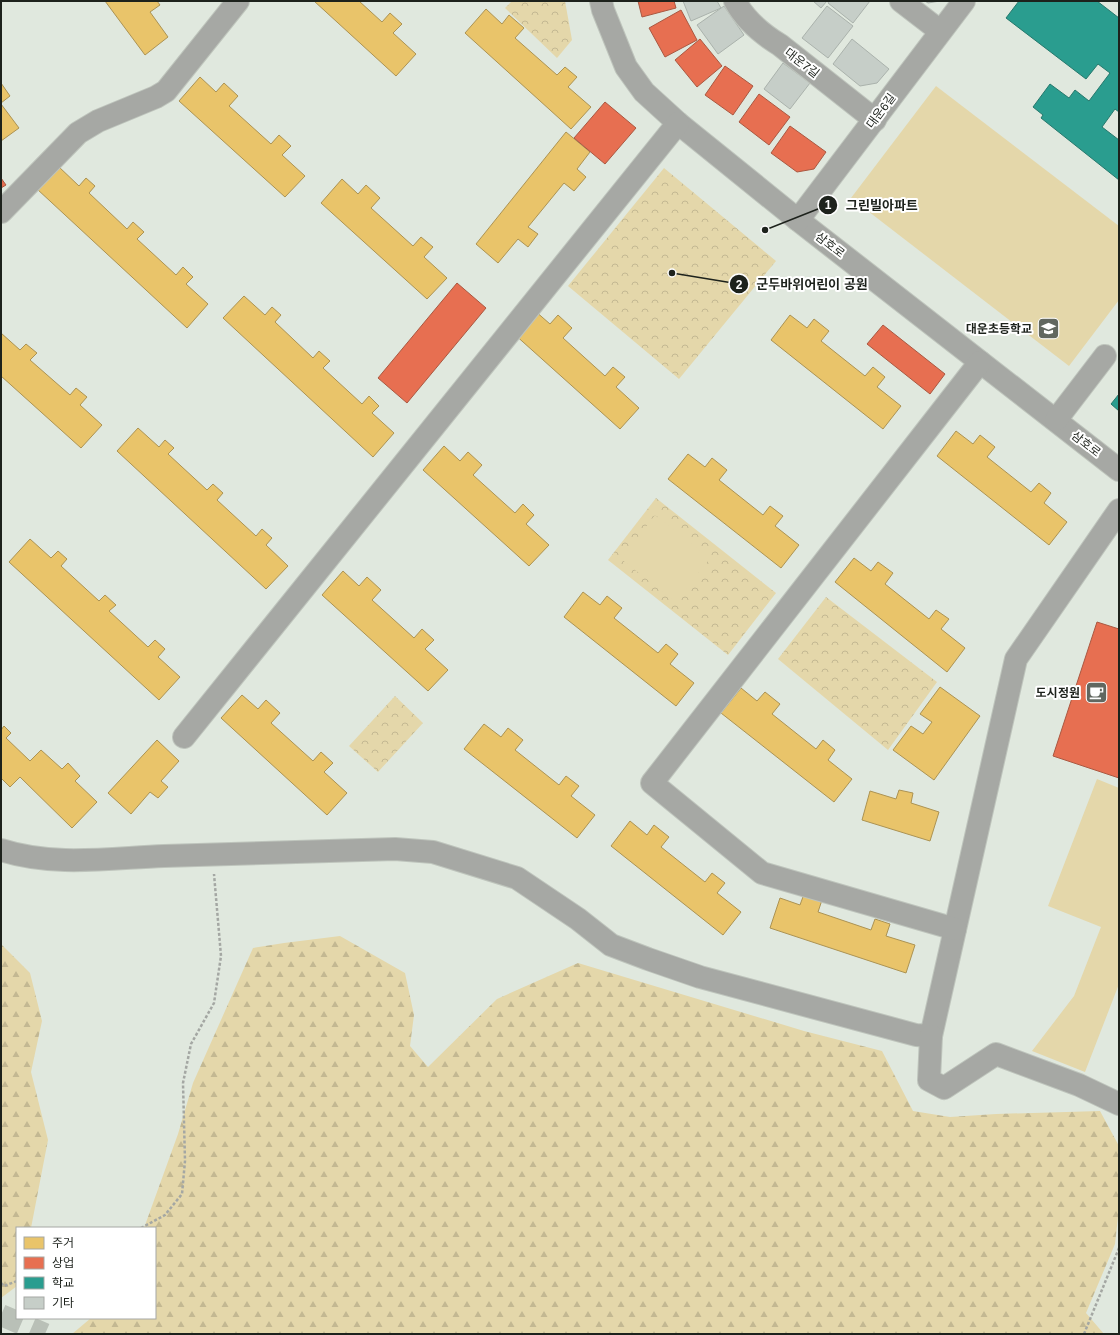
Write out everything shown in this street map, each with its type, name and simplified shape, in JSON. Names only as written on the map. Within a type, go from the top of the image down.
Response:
[{"type":"street","points":[[1,212],[78,133],[98,121],[156,97],[166,91],[238,1]]},
{"type":"street","name":"삼호로","points":[[601,1],[603,10],[626,67],[644,92],[678,123],[798,220],[1119,470]]},
{"type":"street","name":"대운7길","points":[[735,1],[752,24],[766,36],[780,45],[875,120]]},
{"type":"street","points":[[901,1],[940,31]]},
{"type":"street","name":"대운6길","points":[[798,220],[964,1]]},
{"type":"street","points":[[184,737],[678,123]]},
{"type":"street","points":[[1056,420],[1105,356]]},
{"type":"street","points":[[955,929],[762,873],[652,784],[980,362]]},
{"type":"street","points":[[1119,510],[1016,659],[931,1036],[929,1080],[944,1088],[996,1054],[1079,1086],[1119,1104]]},
{"type":"street","points":[[1,850],[33,858],[67,861],[395,849],[433,852],[517,878],[578,919],[611,945],[648,960],[700,977],[916,1035],[931,1036]]},
{"type":"path","points":[[144,1227],[165,1215],[182,1194],[185,1161],[183,1083],[191,1044],[214,1003],[221,956],[213,855]]},
{"type":"path","points":[[1084,1334],[1119,1248]]},
{"type":"path","points":[[1,1283],[4,1286],[16,1281]]},
{"type":"green space","points":[[512,1],[565,1],[572,40],[557,58],[505,8]]},
{"type":"green space","points":[[936,86],[1119,226],[1119,300],[1069,366],[851,198]]},
{"type":"green space","points":[[664,168],[776,261],[679,379],[568,286]]},
{"type":"green space","points":[[656,498],[776,593],[728,655],[608,560]]},
{"type":"green space","points":[[655,515],[710,558],[676,602],[621,559]]},
{"type":"green space","points":[[826,597],[937,682],[888,750],[778,659]]},
{"type":"green space","points":[[395,696],[423,723],[378,772],[349,746]]},
{"type":"green space","points":[[1097,779],[1119,788],[1119,984],[1085,1072],[1032,1051],[1074,996],[1101,927],[1048,906]]},
{"type":"green space","points":[[340,936],[405,973],[414,1015],[410,1046],[428,1067],[497,999],[578,963],[804,1031],[882,1051],[913,1111],[950,1117],[1100,1111],[1119,1146],[1119,1208],[1115,1244],[1086,1313],[1104,1334],[72,1334],[90,1319],[156,1319],[156,1227],[144,1227],[178,1134],[193,1083],[253,948]]},
{"type":"green space","points":[[1,944],[30,973],[42,1021],[31,1072],[48,1140],[31,1227],[16,1227],[16,1287],[1,1298]]},
{"type":"building: 주거","points":[[105,1],[157,1],[160,5],[150,12],[168,37],[145,55]]},
{"type":"building: 주거","points":[[314,1],[359,1],[382,22],[390,13],[402,24],[393,33],[416,54],[396,76]]},
{"type":"building: 주거","points":[[486,9],[502,24],[509,15],[524,28],[515,38],[557,75],[565,67],[577,77],[568,87],[591,107],[571,129],[465,33]]},
{"type":"building: 주거","points":[[200,77],[216,92],[224,83],[238,96],[229,106],[271,144],[279,135],[291,146],[282,155],[305,176],[285,197],[179,101]]},
{"type":"building: 주거","points":[[1,83],[10,96],[1,103]]},
{"type":"building: 주거","points":[[1,104],[19,128],[1,141]]},
{"type":"building: 주거","points":[[566,132],[590,152],[577,169],[586,177],[574,191],[564,183],[528,227],[538,234],[528,247],[518,239],[498,263],[476,244]]},
{"type":"building: 주거","points":[[58,166],[79,186],[86,178],[95,186],[89,193],[127,229],[133,222],[144,232],[137,239],[176,275],[183,267],[193,277],[186,284],[208,304],[187,328],[37,189]]},
{"type":"building: 주거","points":[[342,179],[358,194],[366,185],[380,198],[371,208],[413,246],[421,237],[433,247],[424,257],[447,278],[427,299],[321,203]]},
{"type":"building: 주거","points":[[244,296],[265,315],[272,307],[281,315],[275,322],[313,358],[319,351],[330,361],[323,368],[362,404],[369,396],[379,406],[372,413],[394,433],[373,457],[223,318]]},
{"type":"building: 주거","points":[[534,310],[550,324],[558,315],[572,328],[563,338],[605,376],[613,367],[625,377],[616,387],[639,408],[620,429],[513,333]]},
{"type":"building: 주거","points":[[790,315],[807,328],[814,319],[829,331],[821,341],[865,376],[873,367],[885,377],[877,387],[901,406],[883,429],[771,340]]},
{"type":"building: 주거","points":[[1,333],[20,350],[26,344],[37,353],[30,360],[70,395],[76,388],[87,397],[80,405],[102,425],[81,448],[1,376]]},
{"type":"building: 주거","points":[[138,428],[159,447],[165,440],[174,448],[168,454],[207,490],[213,484],[223,493],[217,500],[256,536],[262,529],[272,538],[266,545],[288,566],[266,589],[117,451]]},
{"type":"building: 주거","points":[[956,431],[973,444],[980,435],[995,447],[987,457],[1031,492],[1039,483],[1051,493],[1044,503],[1067,522],[1049,545],[937,456]]},
{"type":"building: 주거","points":[[444,446],[460,461],[468,452],[482,465],[473,475],[515,513],[523,504],[534,515],[526,524],[549,545],[529,566],[423,470]]},
{"type":"building: 주거","points":[[688,454],[705,467],[712,458],[727,470],[719,480],[763,515],[770,506],[783,516],[775,526],[799,545],[781,568],[668,479]]},
{"type":"building: 주거","points":[[30,539],[51,558],[58,551],[67,559],[61,566],[99,601],[105,595],[116,605],[109,611],[148,647],[155,640],[165,649],[158,657],[180,677],[159,700],[9,562]]},
{"type":"building: 주거","points":[[854,558],[871,571],[878,562],[893,573],[885,584],[929,619],[936,610],[949,619],[941,629],[965,648],[947,672],[835,582]]},
{"type":"building: 주거","points":[[343,571],[359,586],[367,577],[381,590],[372,600],[414,638],[422,629],[434,640],[425,649],[448,670],[428,691],[322,595]]},
{"type":"building: 주거","points":[[583,592],[600,605],[607,596],[622,608],[614,618],[658,653],[666,644],[678,654],[670,664],[694,683],[676,706],[564,617]]},
{"type":"building: 주거","points":[[940,687],[980,716],[934,780],[893,750],[911,726],[923,734],[932,722],[920,714]]},
{"type":"building: 주거","points":[[741,688],[757,701],[765,692],[780,704],[772,714],[816,749],[823,740],[835,750],[828,760],[852,779],[834,802],[721,713]]},
{"type":"building: 주거","points":[[242,695],[258,709],[266,700],[280,713],[271,723],[313,761],[321,752],[333,763],[324,772],[347,793],[327,815],[221,718]]},
{"type":"building: 주거","points":[[484,724],[501,737],[508,728],[523,740],[515,750],[559,785],[566,776],[579,786],[571,796],[595,815],[577,838],[464,749]]},
{"type":"building: 주거","points":[[4,726],[11,733],[6,738],[30,761],[41,750],[62,769],[68,763],[80,776],[75,781],[97,802],[72,828],[20,777],[10,787],[1,778],[1,730]]},
{"type":"building: 주거","points":[[157,740],[179,761],[161,781],[168,787],[158,798],[150,792],[131,814],[108,793]]},
{"type":"building: 주거","points":[[899,790],[913,793],[911,803],[939,812],[930,841],[862,820],[870,791],[896,799]]},
{"type":"building: 주거","points":[[630,821],[647,835],[654,825],[669,837],[661,847],[705,882],[712,873],[725,883],[717,893],[741,912],[723,935],[611,846]]},
{"type":"building: 주거","points":[[804,894],[822,900],[818,912],[871,930],[875,919],[890,924],[886,936],[915,945],[906,973],[770,928],[780,898],[800,905]]},
{"type":"building: 상업","points":[[638,1],[674,1],[676,8],[642,17]]},
{"type":"building: 상업","points":[[681,10],[697,40],[665,57],[649,28]]},
{"type":"building: 상업","points":[[700,39],[722,66],[697,87],[675,60]]},
{"type":"building: 상업","points":[[725,66],[753,86],[733,115],[705,95]]},
{"type":"building: 상업","points":[[759,94],[790,117],[769,145],[739,122]]},
{"type":"building: 상업","points":[[605,102],[636,128],[605,164],[574,138]]},
{"type":"building: 상업","points":[[790,126],[826,152],[814,169],[797,172],[771,153]]},
{"type":"building: 상업","points":[[1,178],[6,185],[1,188]]},
{"type":"building: 상업","points":[[457,283],[486,308],[407,403],[378,378]]},
{"type":"building: 상업","points":[[883,325],[945,374],[930,394],[867,344]]},
{"type":"building: 상업","name":"도시정원","points":[[1097,622],[1119,629],[1119,778],[1053,756]]},
{"type":"building: 학교","points":[[1019,1],[1097,1],[1119,18],[1119,112],[1115,109],[1102,127],[1119,140],[1119,180],[1041,118],[1043,115],[1033,107],[1050,84],[1069,98],[1075,90],[1089,101],[1110,73],[1098,64],[1086,79],[1006,18]]},
{"type":"building: 학교","points":[[1119,394],[1119,411],[1111,404]]},
{"type":"building: 기타","points":[[683,1],[717,1],[721,8],[691,21]]},
{"type":"building: 기타","points":[[813,1],[827,1],[821,8]]},
{"type":"building: 기타","points":[[829,1],[870,1],[853,23],[828,3]]},
{"type":"building: 기타","points":[[925,1],[940,1],[928,3]]},
{"type":"building: 기타","points":[[724,6],[744,35],[718,54],[697,25]]},
{"type":"building: 기타","points":[[827,6],[853,26],[828,58],[802,38]]},
{"type":"building: 기타","points":[[852,39],[889,69],[877,83],[860,86],[833,64]]},
{"type":"building: 기타","points":[[783,63],[810,83],[790,109],[764,89]]},
{"type":"tunnel","points":[[1,1315],[45,1334]]},
{"type":"place","name":"그린빌아파트","points":[[765,230]]},
{"type":"place","name":"군두바위어린이 공원","points":[[672,273]]},
{"type":"place","name":"대운초등학교","points":[[1048,329]]},
{"type":"place","name":"도시정원","points":[[1096,693]]}]
